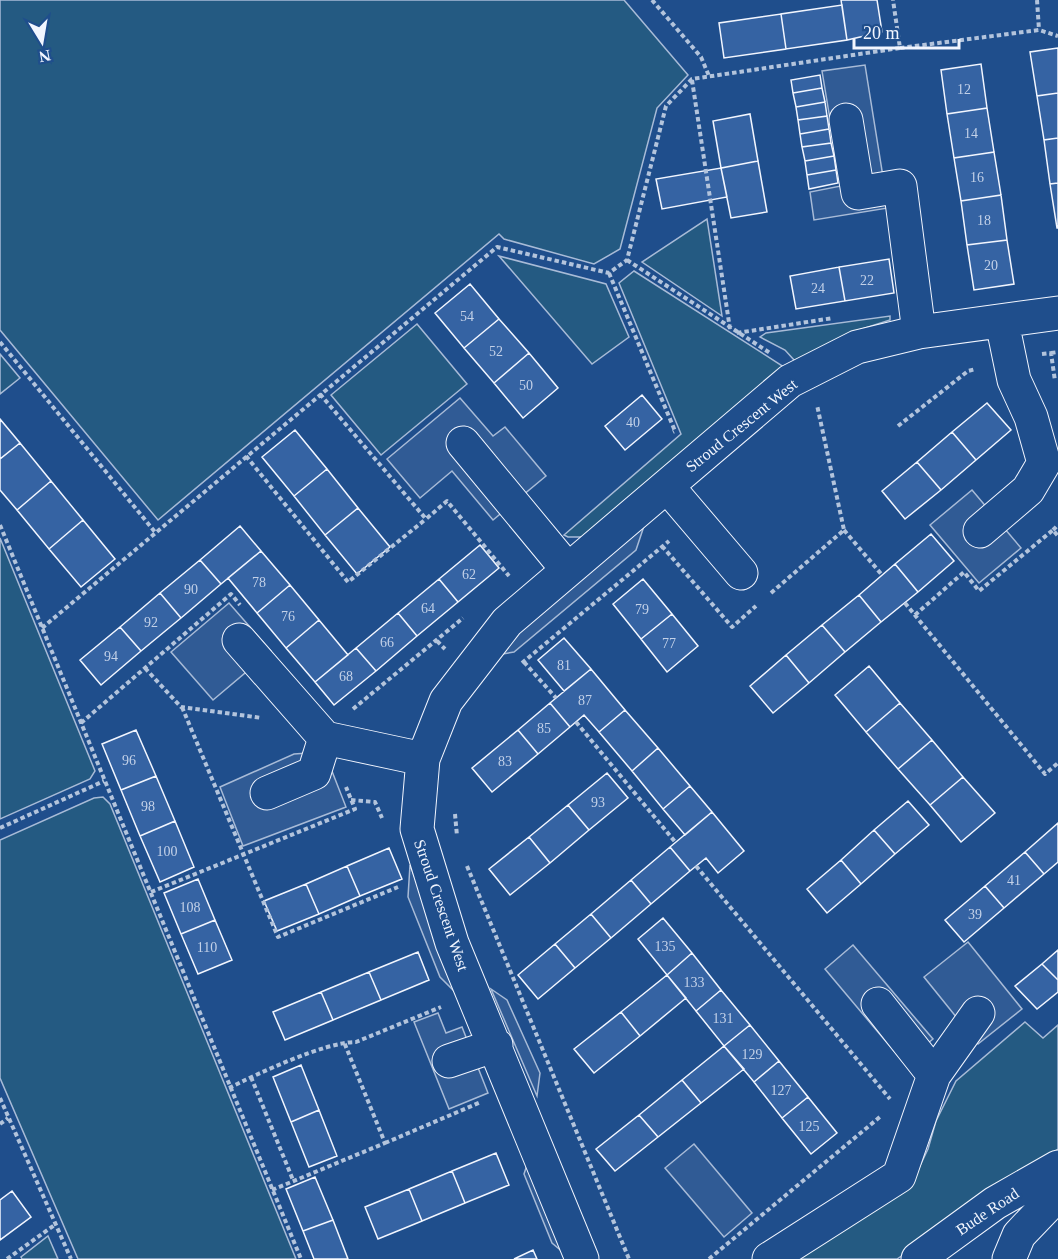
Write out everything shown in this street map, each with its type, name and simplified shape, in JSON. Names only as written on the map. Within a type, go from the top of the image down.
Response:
[{"type":"street","points":[[846,120],[858,193],[900,186],[919,332]]},
{"type":"street","name":"Stroud Crescent West","points":[[582,1259],[452,943],[417,829],[423,759],[446,701],[507,622],[790,381],[857,347],[919,332],[1058,313]]},
{"type":"street","points":[[980,531],[1028,490],[1044,463],[1031,417],[1014,380],[1002,322]]},
{"type":"street","points":[[463,443],[568,570]]},
{"type":"street","points":[[667,486],[741,573]]},
{"type":"street","points":[[239,640],[325,738],[423,759]]},
{"type":"street","points":[[267,793],[314,773],[325,738]]},
{"type":"street","points":[[878,1004],[934,1075]]},
{"type":"street","points":[[769,1259],[899,1176],[934,1075],[978,1012]]},
{"type":"street","points":[[449,1061],[495,1045]]},
{"type":"street","name":"Bude Road","points":[[918,1259],[995,1203],[1058,1167]]},
{"type":"street","name":"Bude Road","points":[[1009,1259],[1019,1235],[1058,1194]]},
{"type":"path","points":[[652,0],[701,57],[709,76]]},
{"type":"path","points":[[893,0],[900,48]]},
{"type":"path","points":[[1036,0],[1040,30]]},
{"type":"path","points":[[42,628],[497,248],[609,273],[627,260],[666,106],[692,79],[1040,30],[1058,36]]},
{"type":"path","points":[[692,79],[730,329]]},
{"type":"path","points":[[627,260],[730,329],[784,361],[801,376],[815,394],[843,530],[882,575]]},
{"type":"path","points":[[0,342],[156,532]]},
{"type":"path","points":[[1051,353],[1058,351]]},
{"type":"path","points":[[320,394],[426,519]]},
{"type":"path","points":[[246,456],[348,582],[447,501],[510,578]]},
{"type":"path","points":[[516,669],[695,519]]},
{"type":"path","points":[[0,525],[301,1259]]},
{"type":"path","points":[[915,615],[964,572],[979,591],[1058,525]]},
{"type":"path","points":[[766,597],[843,530]]},
{"type":"path","points":[[1053,530],[1058,536]]},
{"type":"path","points":[[662,546],[732,627],[758,604]]},
{"type":"path","points":[[904,603],[1045,774],[1058,763]]},
{"type":"path","points":[[524,662],[556,698]]},
{"type":"path","points":[[181,707],[278,937],[405,883]]},
{"type":"path","points":[[576,722],[676,843]]},
{"type":"path","points":[[0,828],[104,781]]},
{"type":"path","points":[[455,809],[458,843]]},
{"type":"path","points":[[466,863],[629,1259]]},
{"type":"path","points":[[696,866],[895,1104]]},
{"type":"path","points":[[229,1088],[251,1077],[344,1042],[356,1042],[444,1006]]},
{"type":"path","points":[[344,1042],[385,1143]]},
{"type":"path","points":[[251,1077],[293,1180]]},
{"type":"path","points":[[0,1098],[71,1259]]},
{"type":"path","points":[[272,1190],[484,1101]]},
{"type":"path","points":[[709,1259],[886,1112]]},
{"type":"path","points":[[0,1124],[8,1118]]},
{"type":"path","points":[[8,1259],[56,1224]]},
{"type":"shaded area","points":[[0,0],[624,0],[688,75],[657,108],[620,249],[594,264],[504,239],[499,234],[158,520],[0,330]]},
{"type":"shaded area","points":[[865,65],[888,208],[814,220],[810,192],[841,186],[822,71]]},
{"type":"shaded area","points":[[707,219],[722,316],[642,262]]},
{"type":"shaded area","points":[[499,256],[606,284],[629,337],[592,364]]},
{"type":"shaded area","points":[[634,271],[784,367],[584,537],[568,537],[564,535],[681,434],[619,283]]},
{"type":"shaded area","points":[[890,316],[890,320],[856,331],[795,361],[785,350],[760,337],[766,333]]},
{"type":"shaded area","points":[[417,324],[467,384],[381,455],[331,395]]},
{"type":"shaded area","points":[[0,354],[20,378],[0,394]]},
{"type":"shaded area","points":[[460,398],[493,436],[505,427],[546,476],[493,520],[452,471],[420,498],[387,459]]},
{"type":"shaded area","points":[[972,490],[1021,548],[979,583],[930,525]]},
{"type":"shaded area","points":[[644,526],[636,550],[514,652],[491,656]]},
{"type":"shaded area","points":[[0,538],[95,771],[90,779],[0,819]]},
{"type":"shaded area","points":[[229,603],[271,651],[213,700],[171,652]]},
{"type":"shaded area","points":[[308,753],[328,761],[346,807],[243,846],[220,787],[294,754]]},
{"type":"shaded area","points":[[103,797],[110,804],[296,1259],[78,1259],[0,1078],[0,840],[94,798]]},
{"type":"shaded area","points":[[410,865],[461,998],[440,977],[408,897]]},
{"type":"shaded area","points":[[968,942],[1022,1009],[978,1044],[924,977]]},
{"type":"shaded area","points":[[853,945],[933,1039],[904,1063],[825,969]]},
{"type":"shaded area","points":[[491,989],[507,1000],[540,1073],[537,1096]]},
{"type":"shaded area","points":[[438,1013],[446,1033],[462,1027],[488,1093],[449,1109],[414,1022]]},
{"type":"shaded area","points":[[1025,1022],[1043,1038],[1058,1025],[1058,1149],[897,1259],[798,1259],[915,1176],[928,1149],[936,1121],[956,1081]]},
{"type":"shaded area","points":[[694,1144],[752,1213],[724,1237],[665,1168]]},
{"type":"shaded area","points":[[529,1159],[570,1258],[552,1243],[524,1174]]},
{"type":"shaded area","points":[[48,1236],[58,1259],[22,1259],[21,1257]]},
{"type":"building","points":[[841,0],[877,0],[882,32],[847,40]]},
{"type":"building","points":[[842,5],[847,40],[786,49],[781,14]]},
{"type":"building","points":[[781,14],[786,49],[724,58],[719,23]]},
{"type":"building","points":[[1058,48],[1058,93],[1037,96],[1030,52]]},
{"type":"building","points":[[981,64],[987,108],[947,114],[941,70]]},
{"type":"building","points":[[820,75],[822,88],[793,93],[791,80]]},
{"type":"building","points":[[822,88],[825,102],[796,107],[793,93]]},
{"type":"building","points":[[1058,93],[1058,138],[1044,140],[1037,96]]},
{"type":"building","points":[[825,102],[827,116],[798,120],[796,107]]},
{"type":"building","points":[[987,108],[994,152],[954,158],[947,114]]},
{"type":"building","points":[[750,114],[758,161],[721,168],[713,121]]},
{"type":"building","points":[[827,116],[829,129],[800,134],[798,120]]},
{"type":"building","points":[[829,129],[831,143],[802,147],[800,134]]},
{"type":"building","points":[[1058,138],[1058,183],[1050,184],[1044,140]]},
{"type":"building","points":[[831,143],[834,156],[805,161],[802,147]]},
{"type":"building","points":[[994,152],[1001,195],[961,201],[954,158]]},
{"type":"building","points":[[834,156],[836,170],[807,175],[805,161]]},
{"type":"building","points":[[758,161],[767,212],[731,218],[721,168]]},
{"type":"building","points":[[721,168],[727,197],[662,209],[656,179]]},
{"type":"building","points":[[836,170],[838,183],[809,189],[807,175]]},
{"type":"building","points":[[1058,183],[1058,228],[1057,228],[1050,184]]},
{"type":"building","points":[[1001,195],[1007,240],[967,245],[961,201]]},
{"type":"building","points":[[1007,240],[1014,284],[974,290],[967,245]]},
{"type":"building","points":[[889,259],[894,293],[845,301],[839,267]]},
{"type":"building","points":[[839,267],[845,301],[796,309],[790,276]]},
{"type":"building","points":[[470,284],[499,319],[464,348],[435,313]]},
{"type":"building","points":[[499,319],[529,353],[494,383],[464,348]]},
{"type":"building","points":[[529,353],[558,388],[523,418],[494,383]]},
{"type":"building","points":[[642,395],[662,419],[625,450],[605,426]]},
{"type":"building","points":[[987,403],[1011,430],[976,460],[952,432]]},
{"type":"building","points":[[0,419],[20,443],[0,459]]},
{"type":"building","points":[[295,430],[327,469],[294,496],[262,457]]},
{"type":"building","points":[[952,432],[976,460],[941,490],[917,462]]},
{"type":"building","points":[[20,443],[51,481],[17,510],[0,490],[0,459]]},
{"type":"building","points":[[917,462],[941,490],[905,519],[882,491]]},
{"type":"building","points":[[327,469],[358,508],[325,535],[294,496]]},
{"type":"building","points":[[51,481],[83,520],[49,549],[17,510]]},
{"type":"building","points":[[358,508],[390,547],[357,574],[325,535]]},
{"type":"building","points":[[83,520],[115,559],[81,587],[49,549]]},
{"type":"building","points":[[240,526],[261,551],[221,584],[200,560]]},
{"type":"building","points":[[931,534],[954,561],[918,592],[895,564]]},
{"type":"building","points":[[480,545],[499,568],[458,602],[439,579]]},
{"type":"building","points":[[261,551],[290,585],[257,613],[228,578]]},
{"type":"building","points":[[200,560],[221,584],[181,618],[160,593]]},
{"type":"building","points":[[895,564],[918,592],[881,622],[859,595]]},
{"type":"building","points":[[439,579],[458,602],[417,636],[398,613]]},
{"type":"building","points":[[643,579],[672,614],[641,639],[613,604]]},
{"type":"building","points":[[290,585],[319,620],[286,648],[257,613]]},
{"type":"building","points":[[160,593],[181,618],[141,651],[120,627]]},
{"type":"building","points":[[859,595],[881,622],[845,652],[822,625]]},
{"type":"building","points":[[398,613],[417,636],[376,671],[356,648]]},
{"type":"building","points":[[672,614],[698,646],[667,672],[641,639]]},
{"type":"building","points":[[319,620],[348,655],[315,682],[286,648]]},
{"type":"building","points":[[822,625],[845,652],[809,683],[786,655]]},
{"type":"building","points":[[120,627],[141,651],[101,685],[80,660]]},
{"type":"building","points":[[564,638],[591,669],[564,691],[538,660]]},
{"type":"building","points":[[356,648],[376,671],[334,705],[315,682]]},
{"type":"building","points":[[786,655],[809,683],[773,713],[750,686]]},
{"type":"building","points":[[869,666],[900,703],[866,732],[835,695]]},
{"type":"building","points":[[591,669],[625,710],[599,732],[584,715],[570,727],[550,703]]},
{"type":"building","points":[[550,703],[570,727],[538,754],[518,730]]},
{"type":"building","points":[[900,703],[932,740],[898,769],[866,732]]},
{"type":"building","points":[[625,710],[658,748],[632,771],[599,732]]},
{"type":"building","points":[[136,730],[156,776],[121,790],[102,744]]},
{"type":"building","points":[[518,730],[538,754],[492,792],[472,768]]},
{"type":"building","points":[[932,740],[963,777],[930,805],[898,769]]},
{"type":"building","points":[[658,748],[690,786],[663,809],[632,771]]},
{"type":"building","points":[[607,773],[628,798],[589,830],[568,805]]},
{"type":"building","points":[[156,776],[175,821],[140,836],[121,790]]},
{"type":"building","points":[[963,777],[995,813],[961,842],[930,805]]},
{"type":"building","points":[[690,786],[712,812],[685,835],[663,809]]},
{"type":"building","points":[[908,801],[929,825],[895,854],[874,830]]},
{"type":"building","points":[[568,805],[589,830],[550,863],[529,837]]},
{"type":"building","points":[[712,812],[744,851],[718,873],[706,858],[690,871],[670,847]]},
{"type":"building","points":[[175,821],[194,867],[160,882],[140,836]]},
{"type":"building","points":[[1058,823],[1058,862],[1044,874],[1025,852]]},
{"type":"building","points":[[874,830],[895,854],[861,884],[841,860]]},
{"type":"building","points":[[529,837],[550,863],[510,895],[489,869]]},
{"type":"building","points":[[670,847],[690,871],[651,904],[631,880]]},
{"type":"building","points":[[389,848],[402,879],[360,896],[347,866]]},
{"type":"building","points":[[1025,852],[1044,874],[1004,908],[985,886]]},
{"type":"building","points":[[841,860],[861,884],[827,913],[807,889]]},
{"type":"building","points":[[347,866],[360,896],[319,914],[306,884]]},
{"type":"building","points":[[198,879],[215,920],[181,934],[164,893]]},
{"type":"building","points":[[631,880],[651,904],[611,938],[591,914]]},
{"type":"building","points":[[306,884],[319,914],[277,931],[264,901]]},
{"type":"building","points":[[985,886],[1004,908],[964,942],[945,920]]},
{"type":"building","points":[[591,914],[611,938],[575,968],[555,944]]},
{"type":"building","points":[[663,918],[692,953],[667,975],[638,939]]},
{"type":"building","points":[[215,920],[232,960],[198,974],[181,934]]},
{"type":"building","points":[[555,944],[575,968],[538,999],[518,975]]},
{"type":"building","points":[[1058,950],[1058,980],[1042,964]]},
{"type":"building","points":[[418,952],[429,980],[381,1000],[369,972]]},
{"type":"building","points":[[692,953],[721,990],[696,1011],[667,975]]},
{"type":"building","points":[[1042,964],[1058,980],[1058,992],[1037,1009],[1015,986]]},
{"type":"building","points":[[369,972],[381,1000],[333,1020],[321,992]]},
{"type":"building","points":[[667,975],[686,998],[640,1036],[621,1012]]},
{"type":"building","points":[[721,990],[750,1025],[724,1046],[696,1011]]},
{"type":"building","points":[[321,992],[333,1020],[285,1040],[273,1012]]},
{"type":"building","points":[[621,1012],[640,1036],[594,1073],[574,1049]]},
{"type":"building","points":[[750,1025],[779,1061],[754,1082],[724,1046]]},
{"type":"building","points":[[724,1046],[744,1069],[701,1103],[682,1080]]},
{"type":"building","points":[[779,1061],[808,1097],[782,1118],[754,1082]]},
{"type":"building","points":[[301,1065],[319,1110],[291,1122],[273,1077]]},
{"type":"building","points":[[682,1080],[701,1103],[658,1137],[639,1115]]},
{"type":"building","points":[[808,1097],[837,1133],[811,1154],[782,1118]]},
{"type":"building","points":[[319,1110],[337,1156],[309,1167],[291,1122]]},
{"type":"building","points":[[639,1115],[658,1137],[615,1171],[596,1149]]},
{"type":"building","points":[[496,1153],[509,1185],[465,1203],[452,1171]]},
{"type":"building","points":[[452,1171],[465,1203],[422,1221],[409,1189]]},
{"type":"building","points":[[315,1177],[333,1220],[303,1231],[286,1189]]},
{"type":"building","points":[[409,1189],[422,1221],[378,1239],[365,1207]]},
{"type":"building","points":[[12,1191],[31,1217],[0,1240],[0,1200]]},
{"type":"building","points":[[333,1220],[348,1259],[314,1259],[303,1231]]},
{"type":"building","points":[[533,1250],[537,1259],[514,1259]]}]
